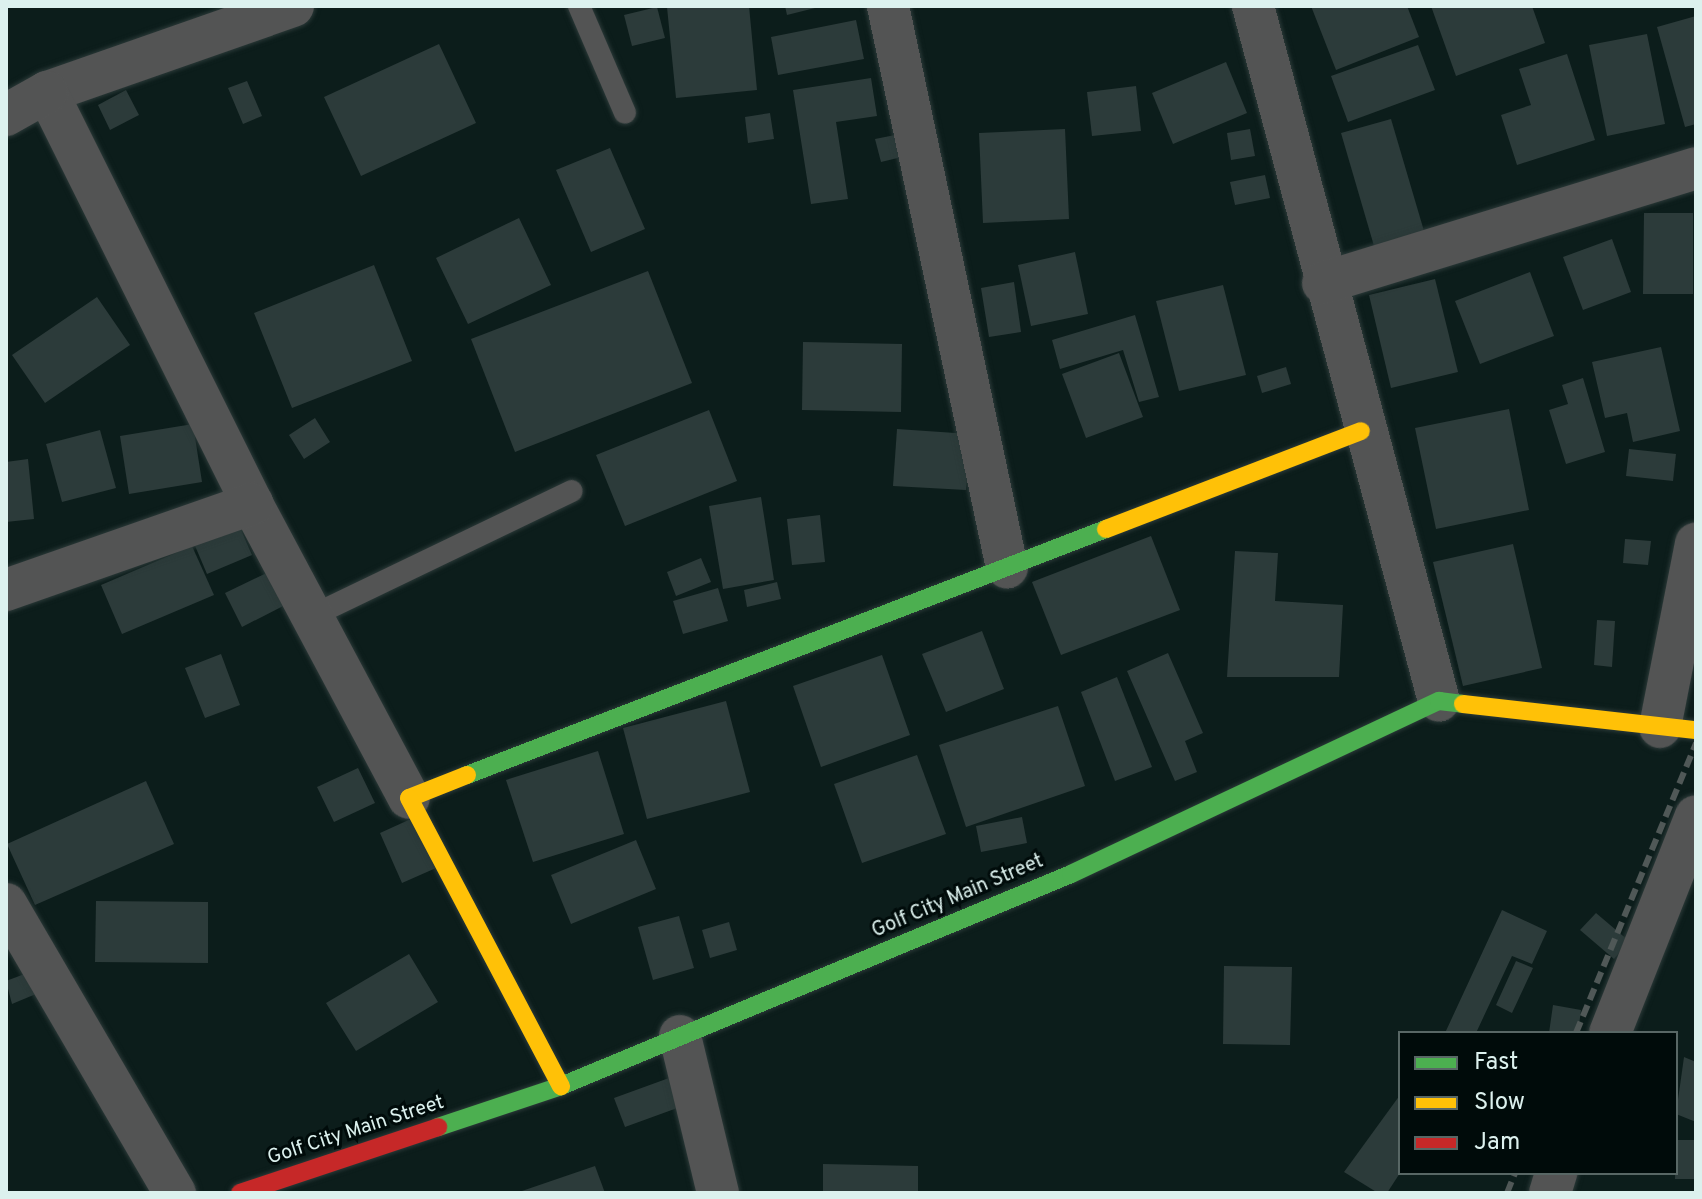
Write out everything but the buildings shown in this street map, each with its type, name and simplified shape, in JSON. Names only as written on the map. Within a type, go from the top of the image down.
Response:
[{"type":"street","points":[[6,115],[47,92],[293,6]]},
{"type":"street","points":[[888,6],[1007,568]]},
{"type":"street","points":[[1253,6],[1361,431],[1439,701],[1678,729],[1696,543]]},
{"type":"street","points":[[47,92],[252,504],[561,1086]]},
{"type":"street","points":[[1323,283],[1696,168]]},
{"type":"street","points":[[409,798],[1361,431]]},
{"type":"street","points":[[6,590],[252,504]]},
{"type":"street","name":"Golf City Main Street","points":[[240,1193],[561,1086],[1071,874],[1439,701]]},
{"type":"street","points":[[1611,1031],[1696,816]]},
{"type":"street","points":[[6,904],[175,1193]]},
{"type":"street","points":[[680,1036],[718,1193]]},
{"type":"lane","points":[[579,6],[625,113]]},
{"type":"lane","points":[[312,616],[572,491]]},
{"type":"railway","points":[[1577,1031],[1696,743]]},
{"type":"railway","points":[[1507,1193],[1514,1175]]},
{"type":"traffic: fast","points":[[467,775],[1106,529]]},
{"type":"traffic: fast","points":[[438,1127],[561,1086],[1071,874],[1439,701],[1463,704]]},
{"type":"traffic: slow","points":[[1106,529],[1361,431]]},
{"type":"traffic: slow","points":[[1463,704],[1696,730]]},
{"type":"traffic: slow","points":[[467,775],[409,798],[561,1086]]},
{"type":"traffic: jam","points":[[240,1193],[438,1127]]}]
